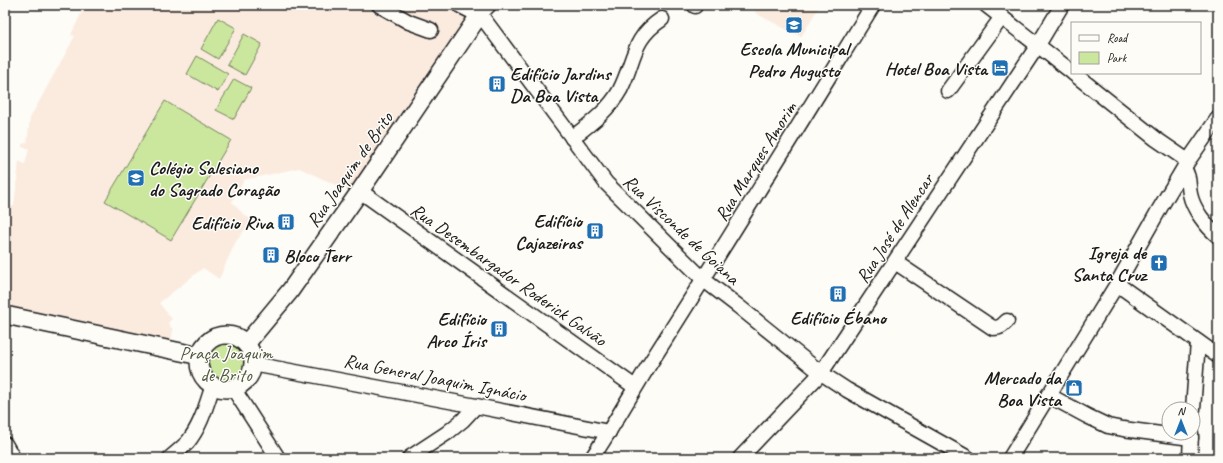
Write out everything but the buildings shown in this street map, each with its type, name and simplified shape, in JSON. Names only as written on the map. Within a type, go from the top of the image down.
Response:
[{"type":"main road","points":[[462,5],[485,9]]},
{"type":"main road","name":"Rua Joaquim de Brito","points":[[246,344],[290,291],[485,9]]},
{"type":"main road","points":[[5,315],[200,356]]},
{"type":"main road","points":[[232,335],[240,338],[246,344],[253,357],[253,364],[249,376],[239,385],[233,388],[219,388],[206,380],[201,372],[199,364],[203,348],[208,341],[219,336],[232,335]]},
{"type":"street","points":[[379,5],[409,22],[431,30]]},
{"type":"street","name":"Rua Marques Amorim","points":[[592,458],[704,280],[873,5]]},
{"type":"street","points":[[986,5],[1071,70]]},
{"type":"street","name":"Rua José de Alencar","points":[[740,458],[821,373],[1038,45],[1062,5]]},
{"type":"street","name":"Rua Visconde de Goiana","points":[[485,9],[572,138],[606,183],[704,280],[821,373],[847,390],[968,458]]},
{"type":"street","points":[[948,91],[1002,17]]},
{"type":"street","points":[[572,138],[598,118],[610,104],[620,90],[638,44],[653,25],[662,19]]},
{"type":"street","points":[[1075,74],[1186,165],[1191,199],[1198,211],[1216,229]]},
{"type":"street","points":[[1010,458],[1117,284],[1186,165],[1218,118]]},
{"type":"street","name":"Rua Desembargador Roderick Galvão","points":[[360,191],[636,387]]},
{"type":"street","points":[[895,262],[993,328],[1003,326],[1007,321]]},
{"type":"street","points":[[1117,284],[1218,356]]},
{"type":"street","points":[[1194,401],[1198,342]]},
{"type":"street","name":"Rua General Joaquim Ignácio","points":[[253,364],[609,432]]},
{"type":"street","points":[[170,458],[186,443],[196,430],[204,415],[213,385]]},
{"type":"street","points":[[233,388],[278,458]]},
{"type":"street","points":[[1048,395],[1108,426],[1161,432]]},
{"type":"street","points":[[410,458],[447,433],[463,420],[476,406]]},
{"type":"street","points":[[1190,458],[1191,441]]},
{"type":"street","points":[[5,444],[13,458]]},
{"type":"shaded area","name":"Colégio Salesiano do Sagrado Coração","points":[[85,5],[462,5],[480,14],[357,196],[299,168],[244,180],[232,202],[243,214],[252,220],[235,243],[219,279],[203,268],[159,303],[172,319],[168,323],[173,330],[170,349],[5,315],[5,247],[11,206],[14,206],[19,161],[25,164],[29,149],[22,147],[22,144],[27,143],[30,118],[75,36],[71,35]]},
{"type":"shaded area","name":"Escola Municipal Pedro Augusto","points":[[756,5],[820,5],[801,37],[755,13]]},
{"type":"green space","points":[[218,18],[236,28],[218,59],[201,49]]},
{"type":"green space","points":[[244,34],[262,44],[245,75],[227,65]]},
{"type":"green space","points":[[197,56],[228,74],[218,92],[187,74]]},
{"type":"green space","points":[[234,79],[251,88],[234,119],[216,110]]},
{"type":"green space","points":[[165,101],[231,140],[171,240],[105,201]]},
{"type":"green space","name":"Praça Joaquim de Brito","points":[[222,342],[230,342],[241,348],[247,359],[247,367],[241,378],[230,384],[222,384],[211,378],[205,367],[205,359],[211,348]]},
{"type":"place","name":"Escola Municipal Pedro Augusto","points":[[794,25]]},
{"type":"place","name":"Hotel Boa Vista","points":[[1000,68]]},
{"type":"place","name":"Edifício Jardins Da Boa Vista","points":[[497,84]]},
{"type":"place","name":"Colégio Salesiano do Sagrado Coração","points":[[136,178]]},
{"type":"place","name":"Edifício Riva","points":[[286,222]]},
{"type":"place","name":"Edifício Cajazeiras","points":[[595,231]]},
{"type":"place","name":"Bloco Terr","points":[[271,255]]},
{"type":"place","name":"Igreja de Santa Cruz","points":[[1159,263]]},
{"type":"place","name":"Edifício Ébano","points":[[838,294]]},
{"type":"place","name":"Edifício Arco Íris","points":[[499,329]]},
{"type":"place","name":"Mercado da Boa Vista","points":[[1074,388]]}]
